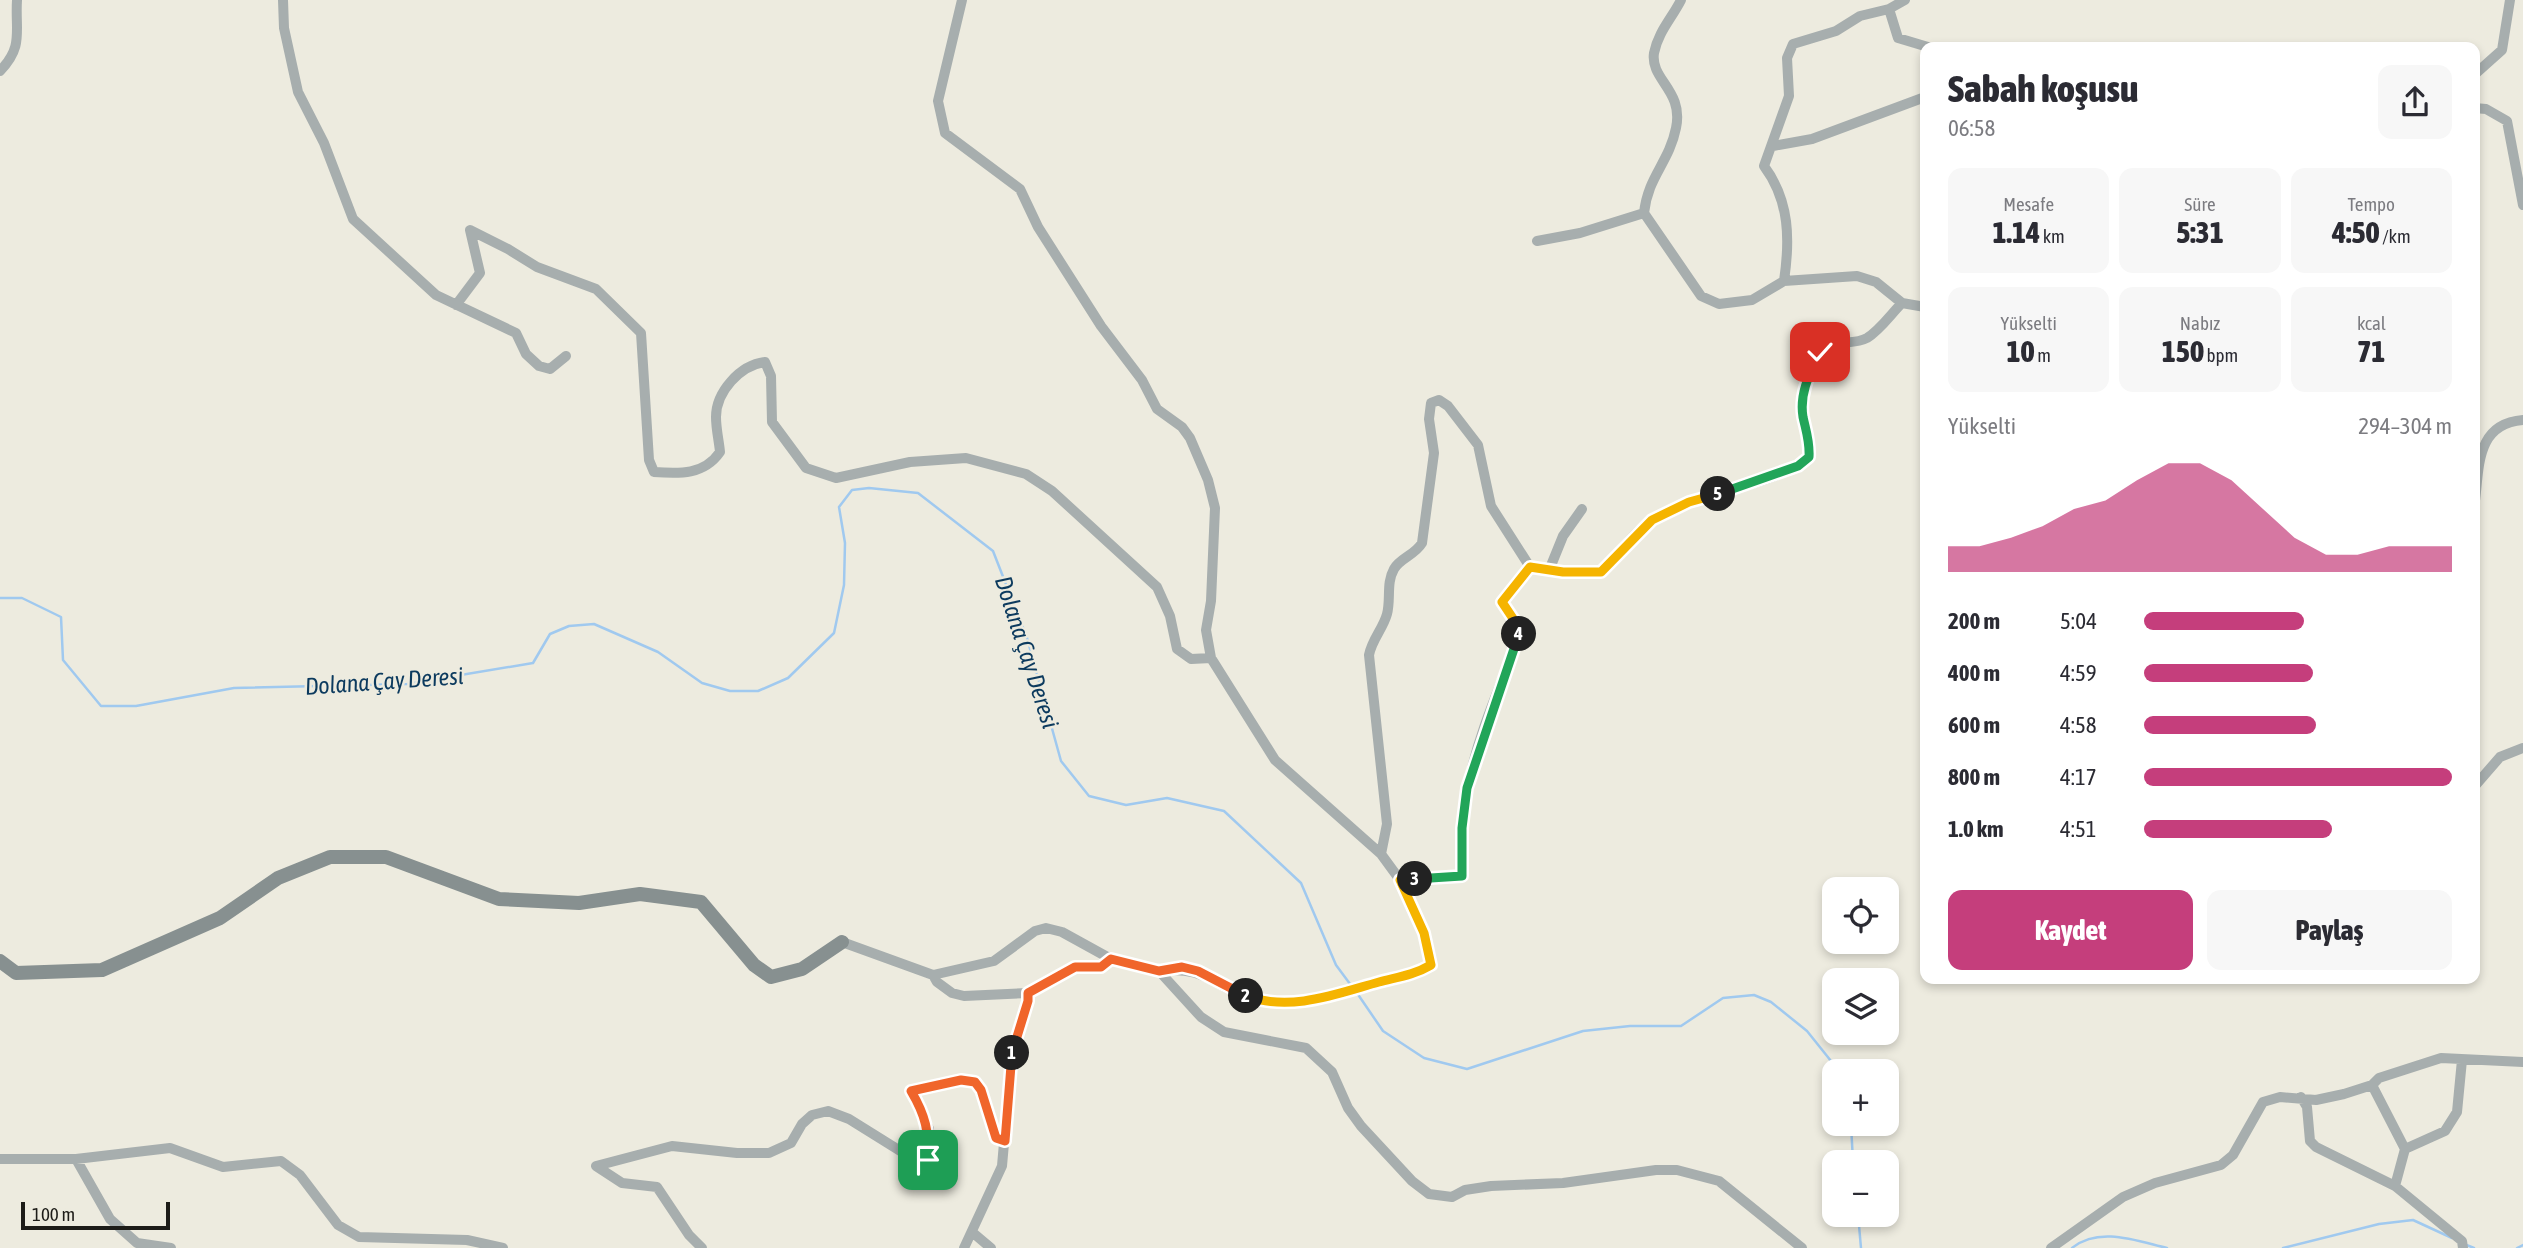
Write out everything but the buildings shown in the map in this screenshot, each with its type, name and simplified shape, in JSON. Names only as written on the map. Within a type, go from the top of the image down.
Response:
[{"type":"street","points":[[0,71],[15,55],[17,0]]},
{"type":"street","points":[[283,0],[284,28],[298,92],[324,143],[352,219],[436,295],[516,333],[526,354],[539,366],[550,369],[566,356]]},
{"type":"street","points":[[0,961],[16,973],[102,970],[220,918],[278,878],[330,857],[386,857],[499,899],[579,903],[640,894],[701,902],[754,964],[771,977],[802,969],[842,942],[933,975],[994,961],[1035,931],[1046,928],[1062,932],[1111,959],[1159,971],[1182,967],[1198,971],[1261,1001],[1324,1000],[1415,974],[1431,965],[1424,933],[1400,880],[1381,854],[1275,760],[1211,658],[1206,631],[1211,601],[1215,508],[1208,480],[1190,438],[1182,426],[1157,409],[1142,380],[1101,326],[1038,228],[1020,189],[945,133],[938,101],[962,0]]},
{"type":"street","points":[[1681,0],[1658,36],[1654,55],[1658,72],[1678,106],[1669,153],[1646,189],[1644,213],[1701,296],[1719,304],[1752,300],[1784,281],[1857,276],[1876,282],[1902,303],[1920,306]]},
{"type":"street","points":[[1784,281],[1789,243],[1784,205],[1774,179],[1764,166],[1788,96],[1787,58],[1793,44],[1836,31],[1860,16],[1889,9],[1905,0]]},
{"type":"street","points":[[2480,70],[2502,50],[2510,0]]},
{"type":"street","points":[[1889,9],[1898,38],[1920,45]]},
{"type":"street","points":[[1773,146],[1812,139],[1920,98]]},
{"type":"street","points":[[2480,108],[2507,121],[2523,205]]},
{"type":"street","points":[[1537,241],[1580,233],[1644,213]]},
{"type":"street","points":[[456,305],[480,273],[470,230],[537,267],[596,289],[641,332],[649,460],[654,472],[697,471],[712,463],[720,452],[716,417],[723,392],[751,363],[765,362],[771,376],[772,422],[806,468],[836,478],[910,462],[966,458],[1026,474],[1052,491],[1157,587],[1170,616],[1177,649],[1191,659],[1211,658]]},
{"type":"street","points":[[1530,567],[1563,572],[1601,572],[1652,520],[1689,502],[1741,488],[1805,461],[1810,445],[1803,415],[1803,397],[1807,377],[1820,352],[1831,344],[1866,339],[1902,303]]},
{"type":"street","points":[[1381,854],[1387,824],[1369,655],[1372,640],[1387,616],[1393,571],[1398,563],[1416,552],[1422,543],[1434,453],[1429,419],[1431,403],[1439,400],[1448,406],[1478,445],[1491,506],[1530,567]]},
{"type":"street","points":[[2480,456],[2484,444],[2496,430],[2523,419]]},
{"type":"street","points":[[1550,568],[1563,536],[1582,509]]},
{"type":"street","points":[[1400,880],[1462,876],[1462,828],[1467,788],[1485,726],[1519,637],[1518,626],[1502,602],[1530,567]]},
{"type":"street","points":[[2480,780],[2500,757],[2523,748]]},
{"type":"street","points":[[933,975],[937,982],[952,993],[964,996],[1028,993],[1075,967],[1101,967],[1111,959]]},
{"type":"street","points":[[1159,971],[1201,1017],[1224,1032],[1249,1039],[1295,1044],[1319,1058],[1332,1072],[1348,1108],[1361,1126],[1412,1181],[1429,1194],[1452,1197],[1465,1191],[1491,1186],[1563,1183],[1656,1170],[1677,1170],[1720,1181],[1802,1248]]},
{"type":"street","points":[[964,1248],[1002,1166],[1012,1051],[1028,1001],[1028,993]]},
{"type":"street","points":[[2051,1248],[2123,1197],[2155,1183],[2221,1165],[2233,1155],[2263,1102],[2280,1097],[2316,1100],[2371,1084],[2379,1078],[2441,1058],[2523,1062]]},
{"type":"street","points":[[2405,1149],[2445,1130],[2457,1112],[2462,1060]]},
{"type":"street","points":[[702,1248],[689,1235],[657,1187],[622,1183],[596,1166],[672,1146],[737,1153],[769,1153],[791,1143],[802,1124],[812,1115],[828,1111],[849,1119],[926,1167],[929,1129],[925,1114],[911,1091],[961,1080],[975,1082],[981,1090],[996,1138],[1005,1141]]},
{"type":"street","points":[[2371,1084],[2405,1149],[2395,1186]]},
{"type":"street","points":[[2301,1097],[2307,1107],[2310,1141],[2316,1147],[2395,1186],[2462,1245]]},
{"type":"street","points":[[0,1159],[76,1159],[170,1148],[223,1167],[281,1161],[300,1175],[338,1224],[359,1237],[467,1240],[503,1248]]},
{"type":"street","points":[[76,1159],[110,1219],[137,1243],[171,1248]]},
{"type":"street","points":[[972,1232],[991,1248]]},
{"type":"waterway","name":"Dolana Çay Deresi","points":[[0,598],[22,598],[61,617],[63,660],[101,706],[136,706],[234,688],[407,684],[533,663],[550,634],[569,626],[594,624],[658,652],[702,683],[730,691],[758,691],[788,678],[834,633],[844,585],[845,543],[839,507],[852,490],[869,488],[918,493],[993,551],[1027,638],[1061,761],[1089,796],[1126,805],[1167,798],[1224,811],[1301,883],[1336,965],[1353,988]]},
{"type":"waterway","name":"Dolana Çay Deresi","points":[[1357,993],[1383,1031],[1424,1058],[1467,1069],[1583,1031],[1630,1026],[1681,1026],[1723,998],[1754,995],[1771,1002],[1807,1031],[1829,1059]]},
{"type":"waterway","name":"Dolana Çay Deresi","points":[[1852,1136],[1852,1150]]},
{"type":"waterway","name":"Dolana Çay Deresi","points":[[2283,1248],[2379,1224],[2413,1220],[2452,1238]]},
{"type":"waterway","name":"Dolana Çay Deresi","points":[[1859,1227],[1861,1248]]},
{"type":"waterway","name":"Dolana Çay Deresi","points":[[2072,1248],[2083,1241],[2106,1236],[2167,1248]]},
{"type":"waterway","name":"Dolana Çay Deresi","points":[[2464,1244],[2474,1248]]},
{"type":"waterway","name":"Dolana Çay Deresi","points":[[2517,1248],[2523,1245]]},
{"type":"route","points":[[928,1160],[929,1129],[925,1114],[911,1091],[961,1080],[975,1082],[981,1090],[996,1138],[1005,1141],[1012,1051],[1028,1001],[1028,993],[1075,967],[1101,967],[1111,959],[1145,965],[1159,971],[1182,967],[1198,971],[1242,995],[1261,1001],[1324,1000],[1415,974],[1431,965],[1424,933],[1400,880],[1462,876],[1462,828],[1467,788],[1485,726],[1519,637],[1518,626],[1502,602],[1530,567],[1563,572],[1601,572],[1652,520],[1689,502],[1741,488],[1805,461],[1809,457],[1810,445],[1803,415],[1803,397],[1807,377],[1820,352]]}]
